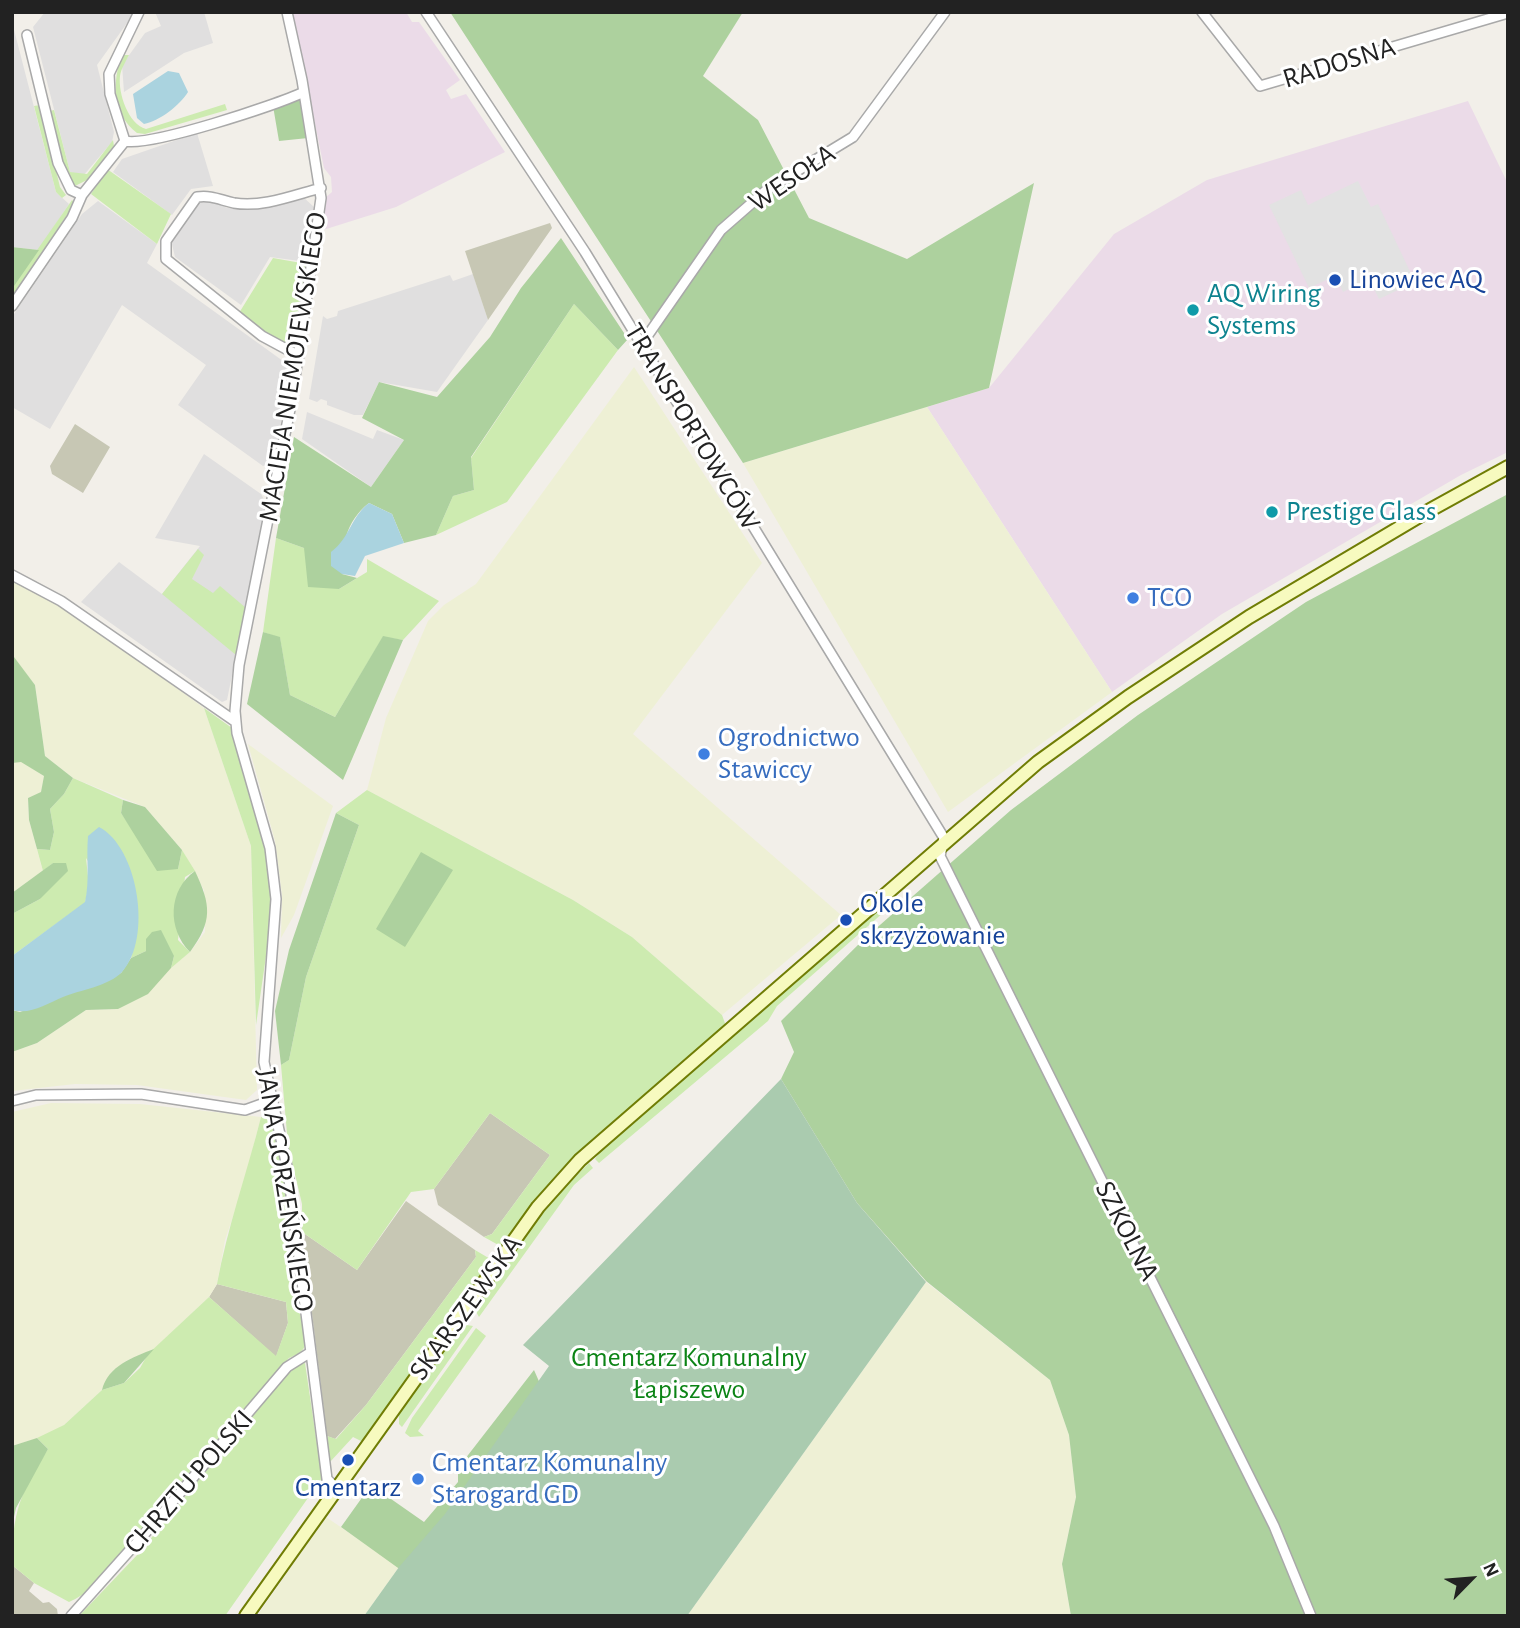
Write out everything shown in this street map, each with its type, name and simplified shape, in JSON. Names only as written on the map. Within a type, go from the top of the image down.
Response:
[{"type":"main road","name":"SKARSZEWSKA","points":[[246,1616],[558,1184],[580,1160],[1038,762],[1128,697],[1299,586],[1508,467]]},
{"type":"street","points":[[125,141],[110,94],[109,74],[139,12]]},
{"type":"street","name":"MACIEJA NIEMOJEWSKIEGO","points":[[236,722],[239,665],[299,356],[321,188],[287,12]]},
{"type":"street","name":"TRANSPORTOWCÓW","points":[[426,12],[540,182],[641,345],[944,838],[940,848]]},
{"type":"street","name":"WESOŁA","points":[[641,345],[721,230],[769,188],[853,137],[945,12]]},
{"type":"street","name":"RADOSNA","points":[[1202,12],[1260,86],[1508,13]]},
{"type":"street","points":[[27,35],[61,174],[71,190],[82,195]]},
{"type":"street","points":[[125,141],[133,143],[180,131],[304,92]]},
{"type":"street","points":[[12,306],[72,218],[82,195],[125,141]]},
{"type":"street","points":[[299,356],[262,335],[166,259],[166,241],[197,197],[212,195],[234,203],[264,203],[321,188]]},
{"type":"street","points":[[12,575],[61,601],[236,722]]},
{"type":"street","name":"JANA GORZEŃSKIEGO","points":[[236,722],[270,848],[274,875],[276,899],[264,1062],[270,1101],[288,1171],[327,1479],[338,1489]]},
{"type":"street","name":"SZKOLNA","points":[[940,848],[940,856],[1269,1516],[1311,1616]]},
{"type":"street","points":[[12,1101],[36,1095],[141,1094],[245,1111],[270,1101]]},
{"type":"street","name":"CHRZTU POLSKI","points":[[71,1616],[287,1367],[311,1352]]},
{"type":"shaded area","points":[[45,12],[135,12],[97,65],[114,132],[112,142],[83,176],[70,172],[33,27]]},
{"type":"shaded area","points":[[155,12],[204,12],[213,43],[184,53],[124,92],[122,65],[145,33],[161,26]]},
{"type":"shaded area","points":[[292,12],[406,12],[412,22],[419,22],[460,80],[446,90],[451,99],[466,94],[505,152],[396,207],[323,230],[325,198],[332,192],[331,177],[324,168]]},
{"type":"shaded area","points":[[12,22],[56,192],[69,204],[39,250],[12,247]]},
{"type":"shaded area","points":[[1468,101],[1508,184],[1508,452],[1461,475],[1222,614],[1112,692],[927,407],[989,388],[1114,234],[1207,180]]},
{"type":"shaded area","points":[[197,133],[213,186],[191,189],[172,215],[113,172],[122,159]]},
{"type":"shaded area","points":[[1358,181],[1371,207],[1378,204],[1415,282],[1379,299],[1369,279],[1343,292],[1335,276],[1309,288],[1269,205],[1301,190],[1308,205]]},
{"type":"shaded area","points":[[302,196],[314,207],[307,262],[270,257],[241,305],[175,257],[171,240],[199,201],[210,199],[227,208],[268,205]]},
{"type":"shaded area","points":[[98,201],[157,244],[147,263],[283,361],[289,374],[274,463],[263,466],[178,405],[206,365],[122,305],[50,429],[12,407],[12,317],[82,214]]},
{"type":"shaded area","points":[[550,223],[552,228],[488,320],[465,251]]},
{"type":"shaded area","points":[[473,274],[488,320],[437,392],[379,382],[363,415],[354,415],[327,405],[327,401],[321,399],[317,402],[309,399],[323,316],[327,319],[337,316],[338,311],[450,275],[453,281]]},
{"type":"shaded area","points":[[634,367],[762,563],[633,734],[841,915],[722,1015],[632,937],[573,900],[367,790],[386,718],[428,621],[444,605],[476,584]]},
{"type":"shaded area","points":[[927,407],[1112,692],[948,812],[743,463]]},
{"type":"shaded area","points":[[307,412],[373,439],[377,430],[404,440],[371,487],[302,439]]},
{"type":"shaded area","points":[[75,424],[110,447],[83,493],[52,474],[50,466]]},
{"type":"shaded area","points":[[204,454],[261,494],[267,505],[227,700],[222,702],[81,602],[119,562],[162,594],[200,546],[155,538]]},
{"type":"shaded area","points":[[12,568],[204,708],[251,846],[257,1090],[246,1100],[137,1085],[75,1084],[12,1091],[12,1052],[37,1043],[86,1010],[118,1009],[190,952],[205,932],[204,890],[182,850],[145,807],[73,778],[45,756],[35,685],[12,656]]},
{"type":"shaded area","points":[[248,744],[333,806],[294,915],[281,938],[282,895],[275,841]]},
{"type":"shaded area","points":[[21,761],[44,776],[41,793],[28,798],[29,820],[43,871],[12,893],[12,763]]},
{"type":"shaded area","points":[[51,1103],[140,1104],[261,1117],[243,1187],[225,1240],[217,1284],[209,1297],[154,1349],[126,1361],[112,1372],[102,1390],[64,1425],[49,1435],[12,1446],[12,1112]]},
{"type":"shaded area","points":[[490,1113],[550,1155],[492,1234],[484,1237],[438,1205],[434,1189]]},
{"type":"shaded area","points":[[406,1201],[475,1250],[476,1257],[366,1405],[335,1439],[327,1436],[302,1232],[357,1270]]},
{"type":"shaded area","points":[[926,1282],[1050,1380],[1069,1435],[1076,1497],[1062,1564],[1071,1616],[687,1616]]},
{"type":"shaded area","points":[[217,1284],[286,1302],[288,1323],[276,1357],[209,1297]]},
{"type":"shaded area","points":[[326,1517],[399,1567],[364,1616],[257,1616]]},
{"type":"shaded area","points":[[12,1565],[34,1583],[29,1591],[43,1603],[49,1602],[57,1609],[58,1616],[12,1616]]},
{"type":"green space","points":[[450,12],[743,12],[703,76],[758,120],[809,218],[907,259],[1034,183],[989,388],[743,463]]},
{"type":"green space","points":[[122,55],[129,55],[120,76],[125,107],[140,126],[146,129],[225,104],[227,110],[145,134],[137,133],[123,116],[116,97],[117,75]]},
{"type":"green space","points":[[301,99],[308,138],[279,141],[273,106]]},
{"type":"green space","points":[[40,105],[60,187],[66,195],[62,198],[56,192],[34,106]]},
{"type":"green space","points":[[54,110],[70,172],[87,174],[113,140],[114,146],[87,180],[75,186],[64,172],[50,111]]},
{"type":"green space","points":[[107,169],[171,214],[157,244],[91,194]]},
{"type":"green space","points":[[72,200],[75,203],[12,297],[12,286]]},
{"type":"green space","points":[[561,238],[628,339],[618,350],[574,304],[471,457],[474,490],[453,496],[436,535],[404,543],[392,514],[369,503],[350,526],[344,544],[342,574],[357,578],[339,589],[308,587],[304,548],[276,538],[294,437],[371,487],[404,440],[362,418],[379,382],[437,397],[490,337],[521,288]]},
{"type":"green space","points":[[12,247],[39,250],[14,286],[12,285]]},
{"type":"green space","points":[[273,258],[307,264],[298,337],[293,344],[283,344],[239,313]]},
{"type":"green space","points":[[574,304],[618,350],[507,502],[436,535],[453,496],[474,490],[471,458]]},
{"type":"green space","points":[[1508,494],[1508,1616],[1071,1616],[1062,1564],[1076,1497],[1069,1435],[1050,1380],[926,1281],[857,1203],[781,1079],[794,1052],[781,1021],[864,939],[1011,810],[1138,715],[1306,602]]},
{"type":"green space","points":[[276,538],[304,548],[339,589],[367,572],[367,559],[439,601],[403,640],[383,637],[335,717],[290,695],[280,638],[263,632]]},
{"type":"green space","points":[[198,549],[204,555],[192,579],[213,593],[220,586],[246,608],[236,655],[162,594]]},
{"type":"green space","points":[[263,632],[280,637],[290,695],[335,717],[383,636],[403,640],[343,780],[247,704]]},
{"type":"green space","points":[[14,657],[35,685],[45,756],[73,778],[64,794],[50,809],[54,832],[50,850],[37,849],[29,820],[28,798],[41,792],[44,776],[21,762],[12,763]]},
{"type":"green space","points":[[204,708],[232,728],[257,812],[269,866],[272,915],[256,1025],[251,846]]},
{"type":"green space","points":[[73,778],[123,800],[121,813],[132,829],[178,869],[182,850],[195,871],[185,877],[178,940],[190,952],[171,968],[174,956],[146,951],[131,958],[136,938],[86,858],[89,885],[85,903],[12,956],[12,914],[40,899],[53,863],[43,871],[37,849],[50,850],[54,832],[50,809],[64,794]]},
{"type":"green space","points":[[367,790],[573,900],[632,937],[722,1015],[726,1026],[577,1156],[550,1183],[502,1247],[484,1237],[492,1234],[550,1155],[490,1113],[434,1189],[411,1192],[357,1270],[302,1232],[302,1204],[288,1145],[281,1065],[289,1060],[306,977],[359,825],[336,813]]},
{"type":"green space","points":[[123,800],[145,807],[182,850],[178,869],[157,871],[121,813]]},
{"type":"green space","points":[[336,813],[359,825],[306,977],[289,1060],[281,1065],[275,1011],[289,950]]},
{"type":"green space","points":[[421,852],[453,870],[405,947],[376,929]]},
{"type":"green space","points":[[53,863],[66,863],[68,871],[40,899],[12,914],[12,893]]},
{"type":"green space","points":[[195,871],[207,903],[207,913],[203,931],[190,952],[177,932],[174,910],[180,888]]},
{"type":"green space","points":[[887,903],[892,905],[777,1006],[768,1021],[599,1163],[595,1159],[602,1149]]},
{"type":"green space","points":[[161,930],[174,956],[171,968],[148,994],[118,1009],[86,1010],[37,1043],[12,1052],[12,1010],[20,1012],[121,973],[131,958],[146,951],[146,939],[152,932]]},
{"type":"green space","name":"Cmentarz Komunalny Łapiszewo","points":[[781,1079],[857,1203],[926,1282],[687,1616],[364,1616],[399,1567],[445,1514],[549,1366],[523,1345]]},
{"type":"green space","points":[[261,1117],[269,1119],[282,1163],[297,1302],[306,1340],[304,1348],[289,1358],[215,1442],[111,1570],[83,1595],[69,1602],[34,1583],[12,1565],[16,1517],[24,1491],[48,1449],[37,1438],[64,1425],[102,1390],[124,1383],[140,1368],[148,1354],[209,1297],[276,1356],[288,1323],[286,1302],[217,1284]]},
{"type":"green space","points":[[589,1163],[593,1168],[574,1185],[479,1317],[475,1310],[477,1302],[549,1203]]},
{"type":"green space","points":[[475,1250],[492,1260],[363,1442],[353,1437],[330,1462],[327,1436],[336,1439],[366,1405],[476,1257]]},
{"type":"green space","points":[[467,1325],[473,1326],[402,1427],[399,1424],[399,1414],[450,1340]]},
{"type":"green space","points":[[476,1328],[486,1336],[418,1431],[424,1436],[410,1437],[405,1433],[412,1418]]},
{"type":"green space","points":[[154,1349],[124,1383],[102,1390],[116,1369],[130,1359]]},
{"type":"green space","points":[[305,1363],[322,1478],[225,1616],[79,1616],[139,1553],[277,1384],[296,1365]]},
{"type":"green space","points":[[534,1370],[545,1395],[419,1583],[341,1527],[371,1485],[424,1522],[458,1482],[458,1468]]},
{"type":"green space","points":[[37,1438],[48,1449],[16,1508],[12,1526],[12,1446]]},
{"type":"water","points":[[168,71],[179,73],[188,92],[169,112],[144,124],[137,118],[133,94]]},
{"type":"water","points":[[369,503],[392,514],[404,543],[365,556],[355,576],[342,574],[331,566],[331,552]]},
{"type":"water","points":[[99,827],[123,853],[132,873],[139,916],[132,957],[122,972],[102,984],[32,1010],[12,1010],[12,956],[85,902],[88,836]]},
{"type":"place","name":"Linowiec AQ","points":[[1335,280]]},
{"type":"place","name":"AQ Wiring Systems","points":[[1193,310]]},
{"type":"place","name":"Prestige Glass","points":[[1272,512]]},
{"type":"place","name":"TCO","points":[[1133,598]]},
{"type":"place","name":"Ogrodnictwo Stawiccy","points":[[704,754]]},
{"type":"place","name":"Okole skrzyżowanie","points":[[846,920]]},
{"type":"place","name":"Cmentarz","points":[[348,1460]]},
{"type":"place","name":"Cmentarz Komunalny Starogard GD","points":[[418,1479]]}]
